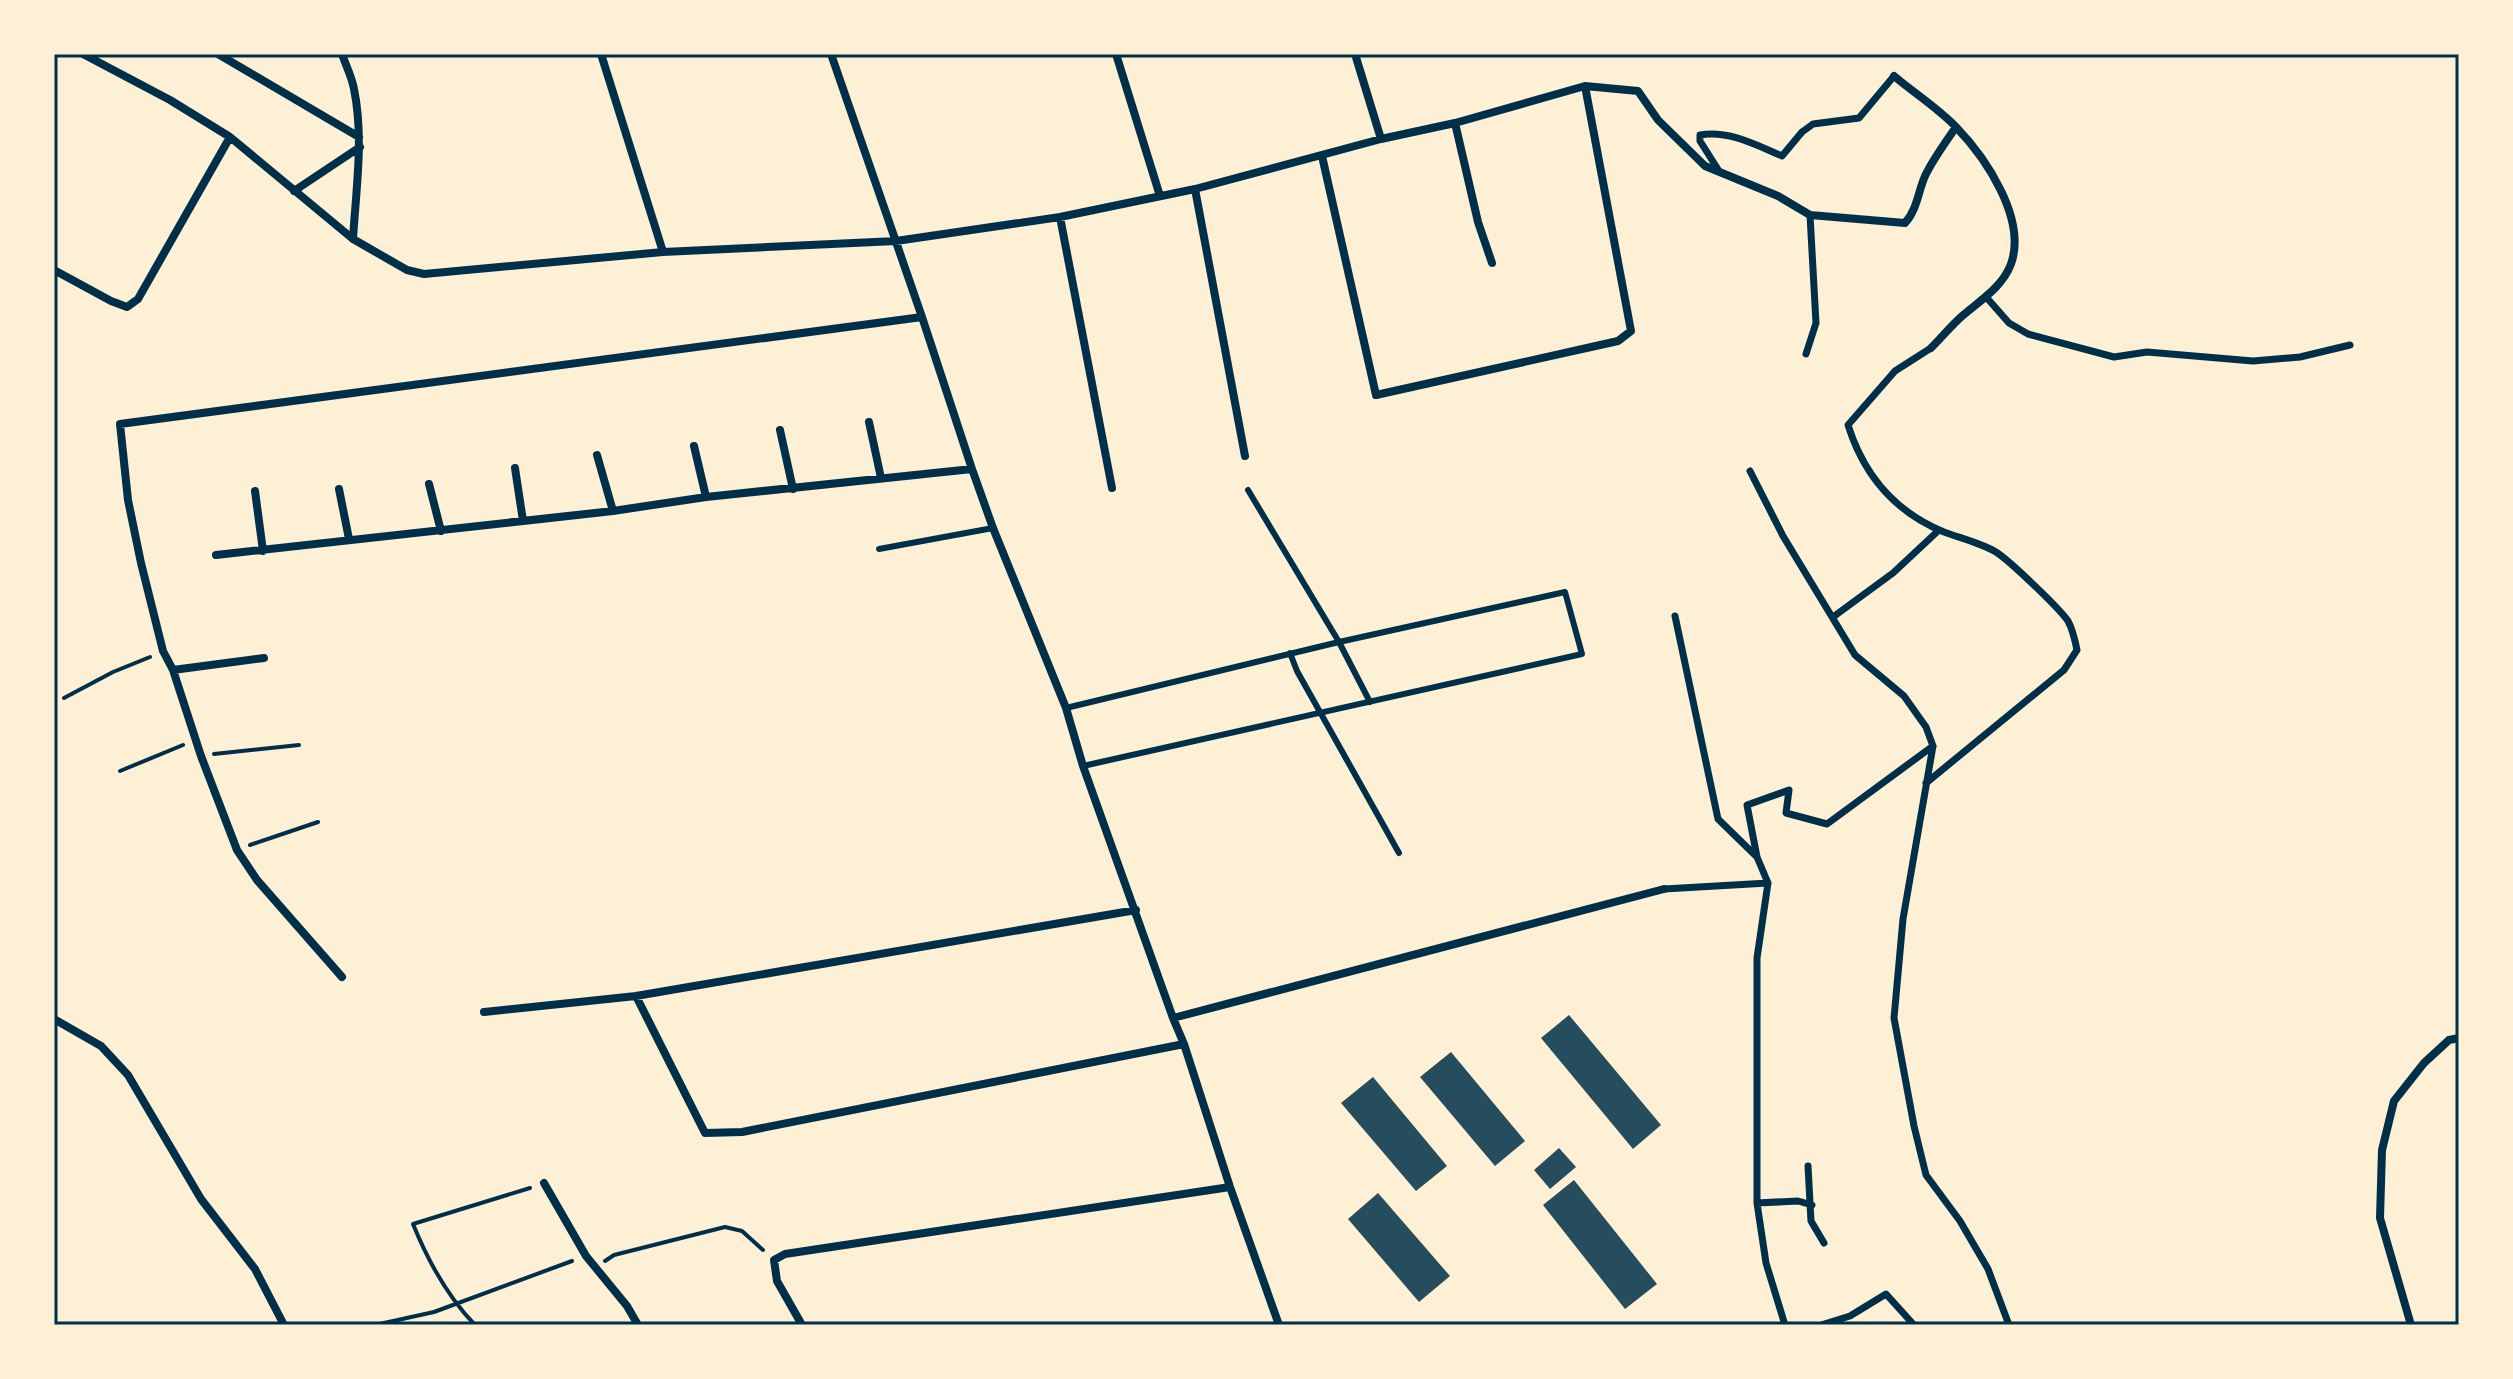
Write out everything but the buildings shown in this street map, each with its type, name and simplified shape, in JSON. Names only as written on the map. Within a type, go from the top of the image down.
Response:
[{"type":"street","points":[[83,54],[170,100],[230,137],[353,239],[407,270],[424,274],[663,252],[896,241],[1060,217],[1195,189],[1381,139],[1455,123],[1585,86],[1638,91],[1658,120],[1705,166],[1778,196],[1810,215],[1905,223],[1913,214],[1933,162],[1956,127]]},
{"type":"street","points":[[218,54],[359,142]]},
{"type":"street","points":[[342,54],[354,86],[359,142],[353,239]]},
{"type":"street","points":[[601,54],[663,252]]},
{"type":"street","points":[[831,54],[993,528],[1066,708],[1083,766],[1184,1044],[1277,1325]]},
{"type":"street","points":[[1116,54],[1160,196]]},
{"type":"street","points":[[1355,54],[1381,139]]},
{"type":"street","points":[[1720,173],[1700,141],[1700,135],[1712,133],[1735,137],[1782,156],[1813,124],[1859,118],[1894,76],[1956,127],[1986,164],[2008,205],[2016,234],[2010,264],[1987,298],[1961,317],[1931,348],[1895,371],[1848,425],[1855,447],[1869,473],[1888,497],[1910,516],[1996,552],[2068,621],[2077,650],[2064,670],[1926,783]]},
{"type":"street","points":[[1322,156],[1376,395],[1618,341],[1631,331],[1585,86]]},
{"type":"street","points":[[1455,123],[1478,222],[1492,263]]},
{"type":"street","points":[[54,270],[127,307],[138,299],[230,137]]},
{"type":"street","points":[[294,191],[359,142]]},
{"type":"street","points":[[1195,189],[1245,456]]},
{"type":"street","points":[[1806,354],[1816,323],[1810,215]]},
{"type":"street","points":[[1060,217],[1112,488]]},
{"type":"street","points":[[1987,298],[2009,323],[2028,334],[2114,357],[2147,352],[2253,361],[2300,357],[2350,345]]},
{"type":"street","points":[[342,977],[257,880],[237,850],[201,756],[173,670],[163,651],[128,500],[120,424],[922,317]]},
{"type":"street","points":[[869,422],[881,478]]},
{"type":"street","points":[[780,430],[793,489]]},
{"type":"street","points":[[694,446],[706,497]]},
{"type":"street","points":[[597,455],[613,511]]},
{"type":"street","points":[[515,468],[523,521]]},
{"type":"street","points":[[216,555],[972,469]]},
{"type":"street","points":[[1750,471],[1783,536],[1855,655],[1904,696],[1926,727],[1933,746],[1903,919],[1894,1018],[1926,1175],[1960,1221],[1988,1269],[2009,1325]]},
{"type":"street","points":[[429,484],[441,531]]},
{"type":"street","points":[[339,489],[349,539]]},
{"type":"street","points":[[255,491],[263,551]]},
{"type":"street","points":[[1833,617],[1893,573],[1939,530]]},
{"type":"street","points":[[1675,616],[1718,819],[1757,857]]},
{"type":"street","points":[[173,670],[264,658]]},
{"type":"street","points":[[1785,1325],[1766,1263],[1757,1203],[1757,958],[1768,883],[1757,857],[1747,805],[1789,790],[1786,813],[1827,824],[1933,746]]},
{"type":"street","points":[[1173,1018],[1664,889],[1768,883]]},
{"type":"street","points":[[484,1012],[636,996],[1136,910]]},
{"type":"street","points":[[636,996],[705,1133],[742,1132],[1184,1044]]},
{"type":"street","points":[[54,1019],[101,1046],[128,1075],[201,1199],[255,1269],[284,1325]]},
{"type":"street","points":[[2411,1325],[2380,1218],[2382,1150],[2394,1101],[2440,1047],[2449,1040],[2459,1038]]},
{"type":"street","points":[[1808,1166],[1811,1221],[1824,1243]]},
{"type":"street","points":[[544,1183],[586,1256],[627,1306],[638,1325]]},
{"type":"street","points":[[802,1325],[777,1281],[774,1260],[785,1254],[1230,1187]]},
{"type":"street","points":[[1757,1203],[1798,1201],[1812,1205]]},
{"type":"street","points":[[1821,1325],[1850,1316],[1886,1294],[1914,1325]]},
{"type":"lane","points":[[1248,490],[1339,642],[1370,702]]},
{"type":"lane","points":[[879,549],[993,528]]},
{"type":"lane","points":[[1066,708],[1290,653],[1565,592],[1582,654],[1083,766]]},
{"type":"lane","points":[[1290,653],[1297,671],[1399,853]]},
{"type":"path","points":[[64,698],[113,672],[163,651]]},
{"type":"path","points":[[120,771],[196,739]]},
{"type":"path","points":[[201,756],[299,745]]},
{"type":"path","points":[[237,850],[318,822]]},
{"type":"path","points":[[474,1325],[455,1303],[427,1258],[413,1224],[544,1183]]},
{"type":"path","points":[[596,1266],[614,1255],[725,1227],[742,1231],[774,1260]]},
{"type":"path","points":[[375,1325],[434,1312],[586,1256]]}]
